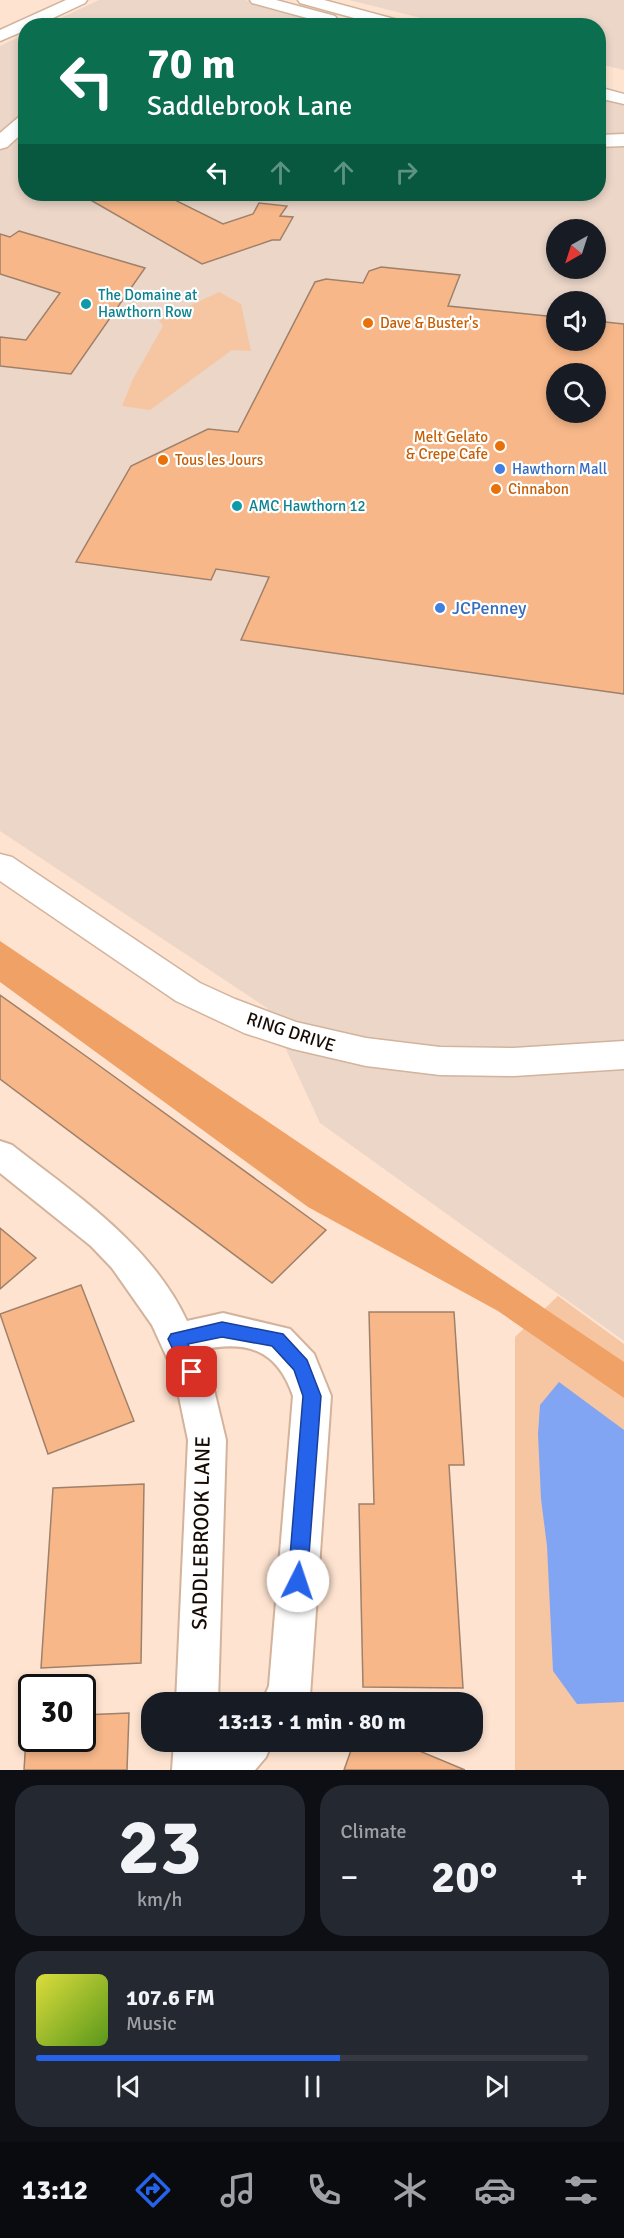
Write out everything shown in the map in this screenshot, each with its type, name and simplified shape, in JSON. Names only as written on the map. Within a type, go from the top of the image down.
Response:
[{"type":"main road","points":[[32,18],[80,0]]},
{"type":"main road","points":[[35,18],[87,0]]},
{"type":"main road","points":[[258,0],[320,18]]},
{"type":"main road","points":[[306,0],[373,18]]},
{"type":"main road","points":[[3,29],[32,4]]},
{"type":"main road","points":[[3,29],[18,23]]},
{"type":"main road","points":[[3,29],[18,24]]},
{"type":"main road","points":[[606,79],[624,84]]},
{"type":"main road","points":[[606,94],[624,99]]},
{"type":"main road","points":[[2,140],[18,127]]},
{"type":"main road","points":[[606,141],[624,140]]},
{"type":"main road","name":"RING DRIVE","points":[[0,865],[188,992],[262,1025],[336,1048],[392,1058],[478,1063],[624,1055]]},
{"type":"street","name":"SADDLEBROOK LANE","points":[[0,1154],[104,1236],[117,1250],[166,1315],[192,1372],[207,1440],[197,1692]]},
{"type":"street","points":[[177,1339],[222,1329],[277,1340],[301,1366],[312,1396],[289,1692]]},
{"type":"street","points":[[194,1770],[195,1752]]},
{"type":"street","points":[[227,1770],[242,1752]]},
{"type":"shaded area","points":[[99,0],[245,0],[313,18],[61,18]]},
{"type":"shaded area","points":[[349,0],[624,0],[624,70],[606,66],[606,18],[421,18]]},
{"type":"shaded area","name":"Hawthorn Mall","points":[[18,37],[18,201],[606,201],[606,98],[624,102],[624,1341],[320,1123],[267,1008],[0,831],[0,46]]},
{"type":"shaded area","points":[[219,292],[241,304],[251,351],[232,350],[150,410],[122,406],[133,379],[163,326],[159,320]]},
{"type":"shaded area","points":[[0,941],[624,1362],[624,1398],[498,1311],[308,1207],[0,982]]},
{"type":"shaded area","points":[[558,1296],[624,1344],[624,1770],[515,1770],[515,1337]]},
{"type":"water","points":[[559,1382],[624,1430],[624,1702],[577,1704],[553,1671],[547,1546],[541,1499],[538,1434],[540,1405]]},
{"type":"building","name":"The Domaine at Hawthorn Row","points":[[92,201],[177,201],[223,224],[253,214],[259,203],[287,206],[280,216],[293,217],[280,240],[272,240],[202,264]]},
{"type":"building","name":"The Domaine at Hawthorn Row","points":[[19,231],[145,268],[71,374],[0,366],[0,337],[26,340],[60,293],[0,274],[0,234],[10,237]]},
{"type":"building","name":"Hawthorn Mall","points":[[381,267],[460,275],[448,306],[546,316],[546,351],[606,351],[606,322],[624,324],[624,694],[241,640],[269,577],[216,569],[211,580],[76,562],[131,466],[208,429],[238,432],[315,282],[326,279],[363,283],[369,271]]},
{"type":"building","points":[[0,995],[326,1230],[272,1283],[0,1079]]},
{"type":"building","points":[[0,1228],[36,1258],[0,1289]]},
{"type":"building","points":[[81,1285],[134,1421],[48,1454],[0,1314]]},
{"type":"building","points":[[369,1312],[454,1312],[464,1465],[449,1465],[463,1688],[363,1687],[359,1504],[374,1504]]},
{"type":"building","points":[[144,1484],[141,1663],[41,1668],[53,1488]]},
{"type":"building","points":[[129,1713],[127,1770],[24,1770],[25,1752],[96,1752],[96,1714]]},
{"type":"building","points":[[350,1752],[422,1752],[465,1770],[344,1770]]},
{"type":"place","name":"The Domaine at Hawthorn Row","points":[[86,304]]},
{"type":"place","name":"Dave & Buster's","points":[[368,323]]},
{"type":"place","name":"Melt Gelato & Crepe Cafe","points":[[500,446]]},
{"type":"place","name":"Tous les Jours","points":[[163,460]]},
{"type":"place","name":"Hawthorn Mall","points":[[500,469]]},
{"type":"place","name":"Cinnabon","points":[[496,489]]},
{"type":"place","name":"AMC Hawthorn 12","points":[[237,506]]},
{"type":"place","name":"JCPenney","points":[[440,608]]},
{"type":"route","points":[[192,1372],[177,1339],[222,1329],[277,1340],[301,1366],[312,1396],[298,1581]]}]
